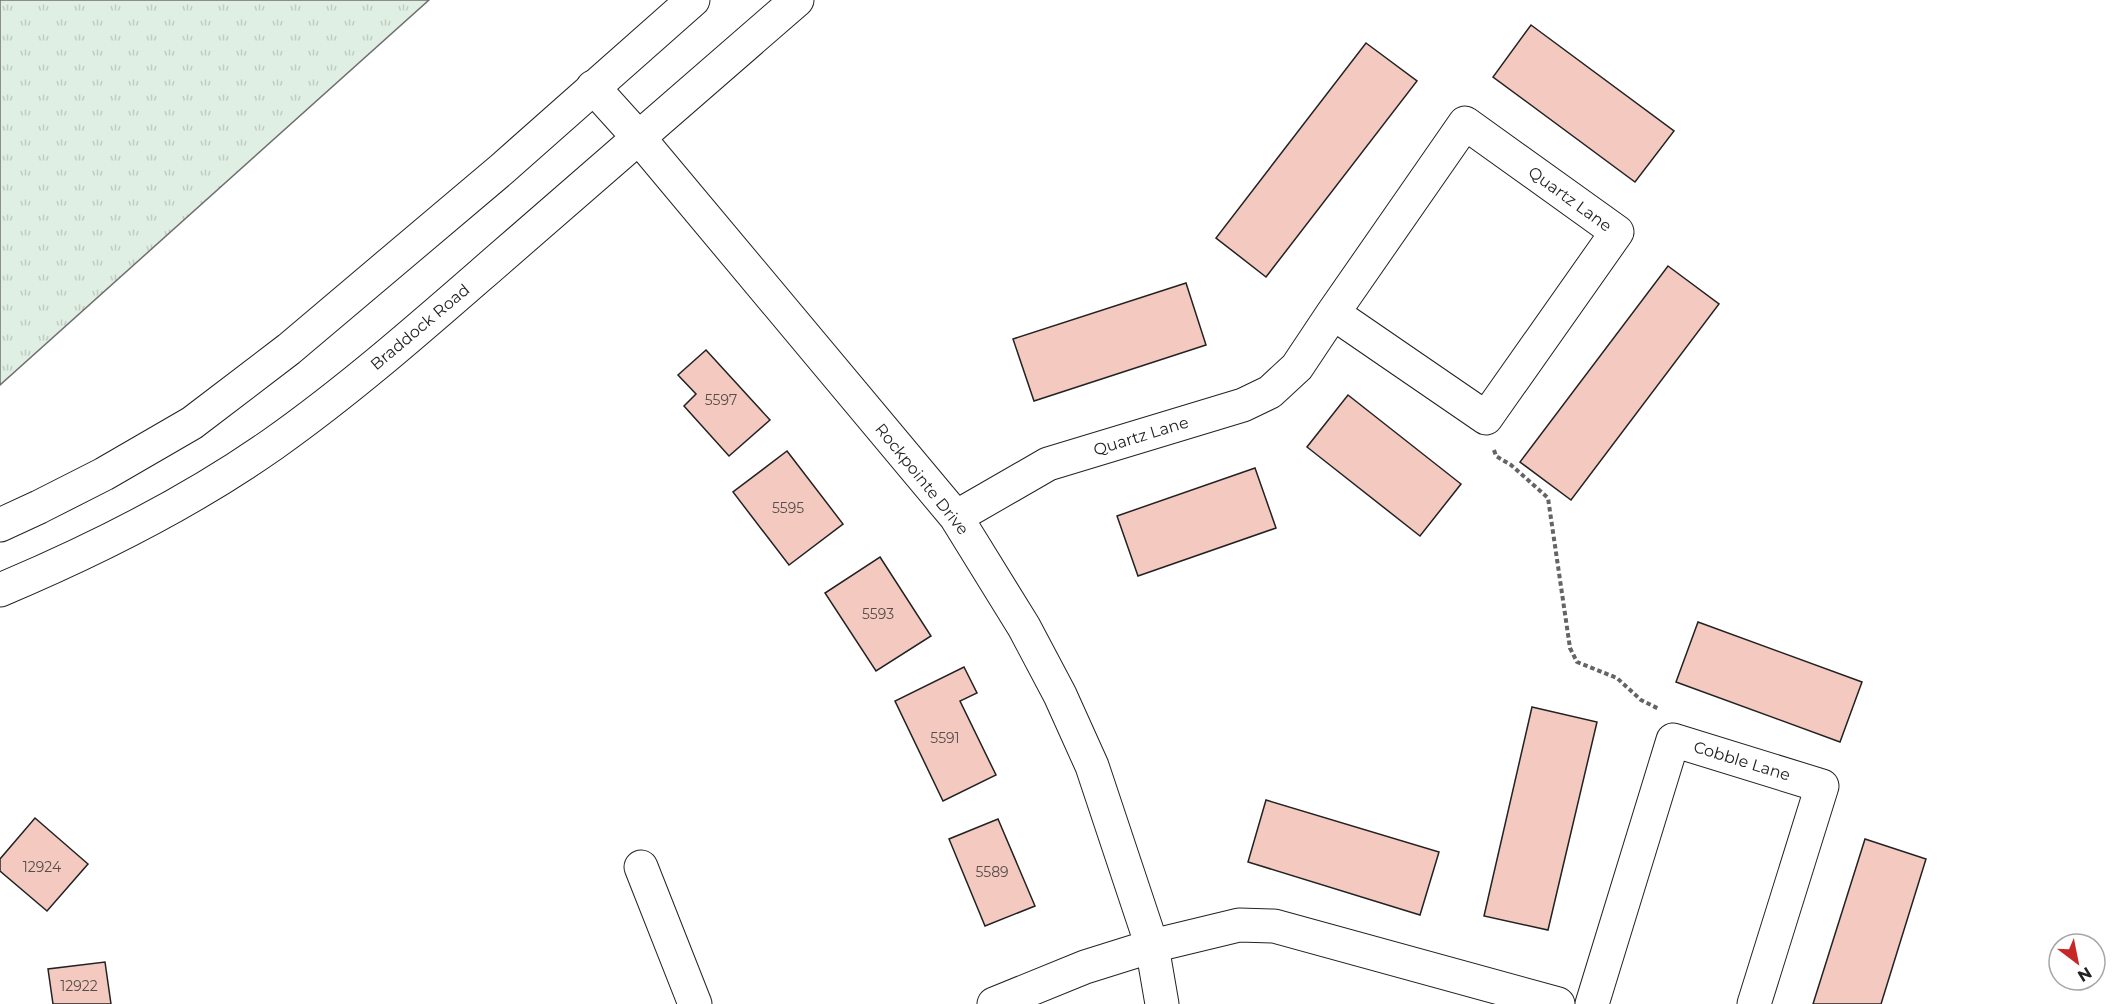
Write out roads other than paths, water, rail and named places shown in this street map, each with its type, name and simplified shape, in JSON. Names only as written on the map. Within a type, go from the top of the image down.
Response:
[{"type":"street","points":[[0,525],[104,474],[192,423],[289,349],[502,169],[693,0]]},
{"type":"street","name":"Braddock Road","points":[[0,590],[72,559],[188,497],[273,444],[364,375],[797,0]]},
{"type":"street","name":"Rockpointe Drive","points":[[593,87],[639,138],[956,517],[1024,627],[1060,695],[1092,766],[1152,946],[1162,1004]]},
{"type":"street","name":"Quartz Lane","points":[[956,517],[1048,464],[1243,405],[1270,392],[1297,367],[1334,313],[1465,123],[1617,232],[1486,418],[1334,313]]},
{"type":"street","name":"Cobble Lane","points":[[1592,1004],[1673,740],[1822,786],[1754,1004]]},
{"type":"street","points":[[641,867],[695,1004]]},
{"type":"street","points":[[994,1004],[1085,967],[1152,946],[1239,925],[1274,926],[1558,1004]]}]
